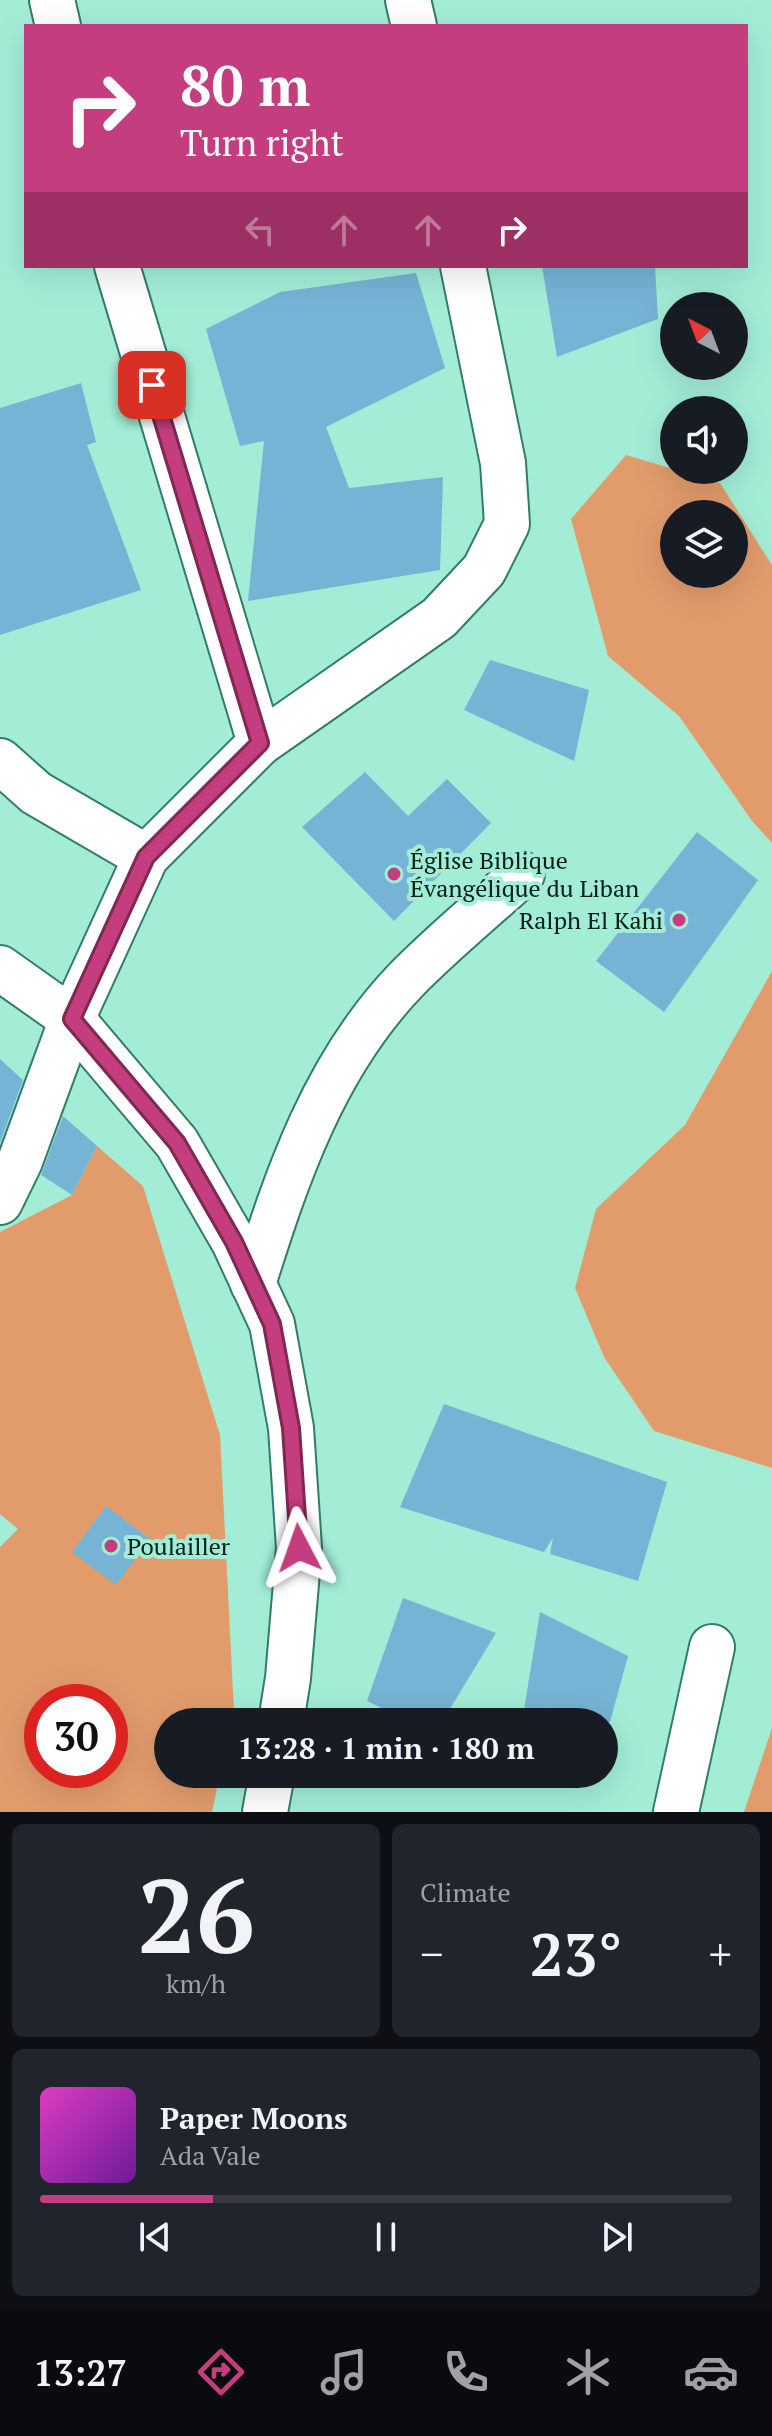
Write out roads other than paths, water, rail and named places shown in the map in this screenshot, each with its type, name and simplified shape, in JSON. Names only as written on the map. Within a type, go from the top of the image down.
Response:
[{"type":"street","points":[[52,0],[58,24]]},
{"type":"street","points":[[408,0],[414,24]]},
{"type":"street","points":[[118,268],[260,743]]},
{"type":"street","points":[[0,1202],[20,1161],[72,1019],[146,857],[260,743],[439,618],[484,570],[507,524],[503,463],[463,268]]},
{"type":"street","points":[[0,761],[36,793],[146,857]]},
{"type":"street","points":[[253,1284],[284,1185],[323,1097],[355,1044],[405,982],[522,874]]},
{"type":"street","points":[[0,968],[72,1019],[177,1143],[272,1324],[291,1428],[299,1548],[283,1708]]},
{"type":"street","points":[[676,1812],[712,1647]]},
{"type":"street","points":[[265,1812],[269,1788]]},
{"type":"place","name":"Église Biblique Évangélique du Liban","points":[[394,874]]},
{"type":"place","name":"Ralph El Kahi","points":[[679,920]]},
{"type":"place","name":"Poulailler","points":[[111,1546]]}]
